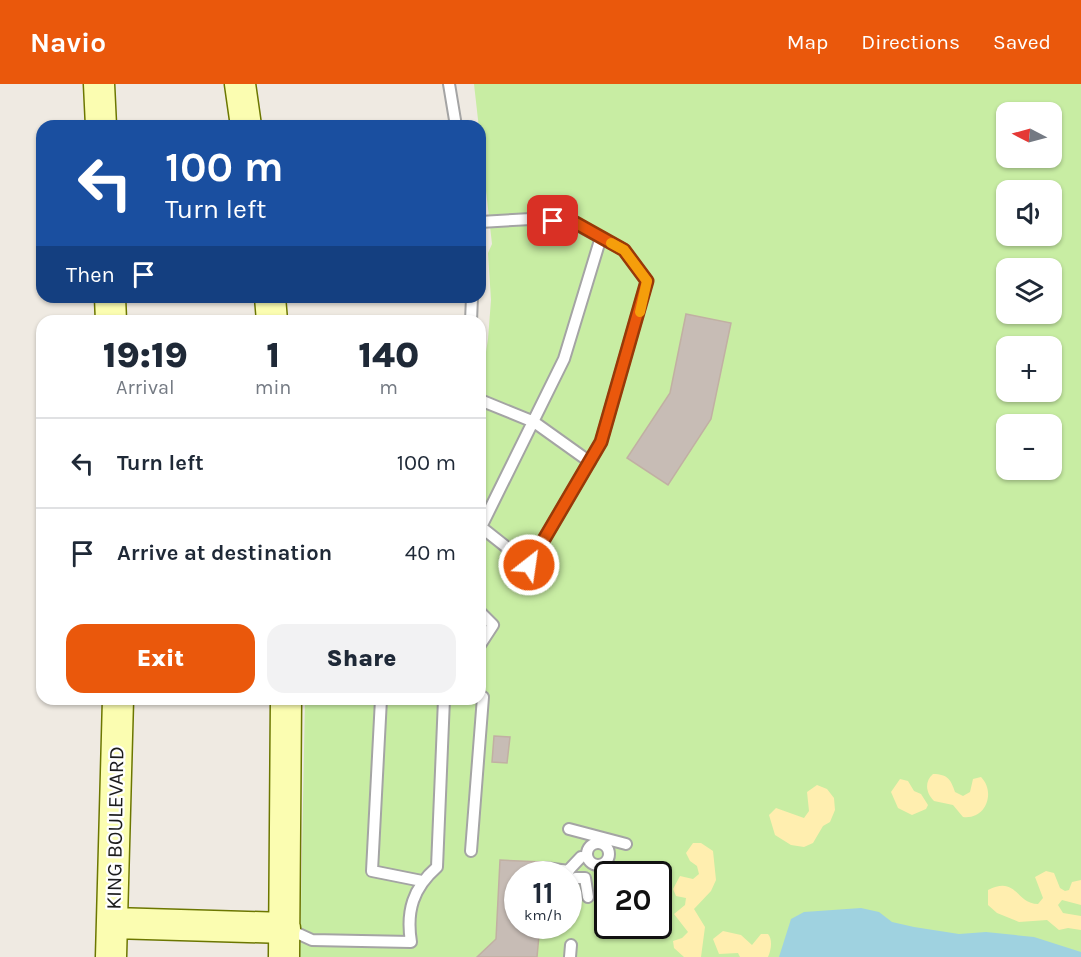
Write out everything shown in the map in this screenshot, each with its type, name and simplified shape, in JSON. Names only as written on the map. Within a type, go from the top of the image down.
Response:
[{"type":"street","points":[[99,84],[101,120]]},
{"type":"street","points":[[240,84],[245,120]]},
{"type":"street","name":"KING BOULEVARD","points":[[111,957],[118,705]]},
{"type":"street","points":[[113,923],[284,942],[286,705]]},
{"type":"lane","points":[[449,84],[455,120]]},
{"type":"lane","points":[[486,222],[531,219],[574,222],[624,250],[647,281],[601,442],[529,565],[486,532]]},
{"type":"lane","points":[[486,515],[564,359],[601,237]]},
{"type":"lane","points":[[486,402],[534,422],[590,462]]},
{"type":"lane","points":[[486,618],[493,626],[486,636]]},
{"type":"lane","points":[[381,705],[372,871],[422,881]]},
{"type":"lane","points":[[284,942],[312,940],[411,942],[408,920],[414,895],[422,881],[437,867],[444,705]]},
{"type":"lane","points":[[471,851],[482,705]]},
{"type":"lane","points":[[569,829],[626,844]]},
{"type":"lane","points":[[578,861],[581,857]]},
{"type":"lane","points":[[582,878],[585,878],[588,897]]},
{"type":"lane","points":[[570,957],[571,945]]},
{"type":"green space","points":[[474,84],[1081,84],[1081,957],[300,957],[305,705],[486,705],[486,352],[491,300],[488,253],[492,244],[486,191],[486,120],[478,120]]},
{"type":"sand","points":[[933,774],[945,777],[950,781],[955,792],[963,796],[970,792],[973,779],[981,777],[988,790],[983,810],[971,817],[963,817],[953,805],[934,801],[927,788],[928,780]]},
{"type":"sand","points":[[900,779],[908,781],[914,791],[921,794],[928,805],[926,809],[912,815],[898,808],[891,792]]},
{"type":"sand","points":[[817,785],[827,789],[834,798],[835,810],[830,822],[823,826],[813,843],[804,847],[791,845],[775,835],[769,815],[776,808],[804,818],[809,811],[807,792]]},
{"type":"sand","points":[[693,843],[701,843],[713,851],[716,880],[711,891],[694,909],[705,927],[701,957],[684,957],[674,948],[673,941],[682,938],[688,932],[674,914],[685,905],[686,898],[676,896],[673,889],[680,876],[693,879],[699,874],[697,866],[690,861],[686,853]]},
{"type":"sand","points":[[1046,871],[1054,873],[1060,888],[1065,891],[1069,890],[1072,882],[1081,880],[1081,905],[1062,900],[1058,905],[1063,913],[1081,916],[1081,930],[1068,928],[1059,930],[1047,920],[1019,922],[997,913],[988,905],[988,890],[998,886],[1011,888],[1025,900],[1038,904],[1043,898],[1035,877]]},
{"type":"sand","points":[[723,931],[741,935],[752,945],[761,934],[768,934],[771,945],[768,957],[740,957],[738,953],[719,954],[713,939]]},
{"type":"water","points":[[861,908],[879,912],[892,922],[914,927],[959,934],[986,932],[1034,937],[1081,952],[1081,957],[779,957],[791,919],[804,912]]},
{"type":"building","points":[[686,314],[731,323],[711,419],[668,485],[627,458],[670,393]]},
{"type":"building","points":[[494,736],[510,737],[507,763],[492,762]]},
{"type":"building","points":[[500,860],[521,861],[504,861],[504,939],[539,939],[537,957],[477,957],[496,939]]},
{"type":"slow traffic","points":[[611,243],[624,250],[647,281],[640,312]]},
{"type":"route","points":[[529,565],[601,442],[634,335],[647,281],[624,250],[574,222],[553,221]]}]
